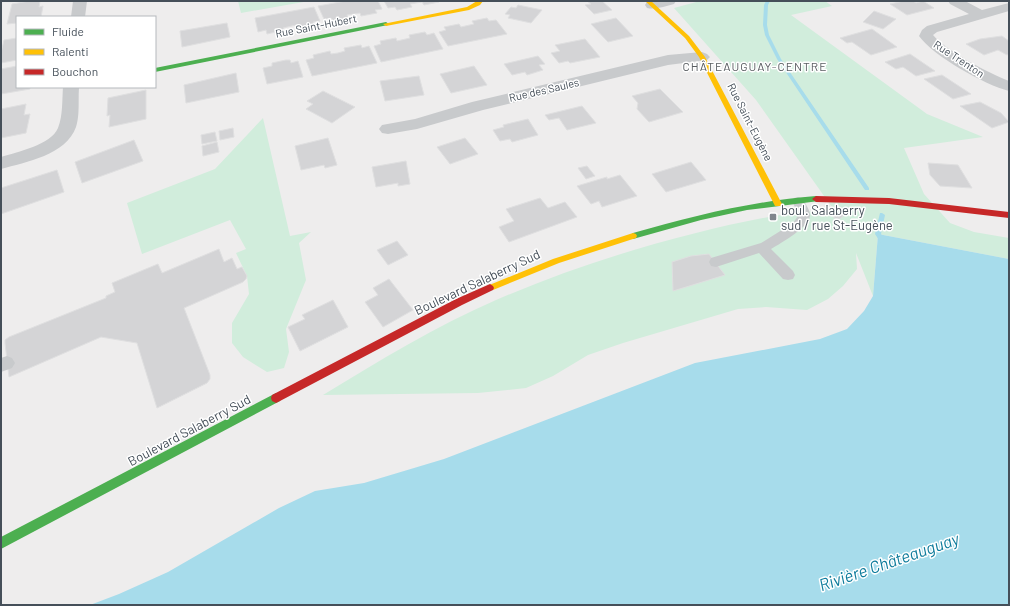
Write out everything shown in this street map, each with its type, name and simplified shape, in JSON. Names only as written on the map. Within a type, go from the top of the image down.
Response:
[{"type":"street","points":[[78,16],[80,1]]},
{"type":"street","name":"Rue Saint-Hubert","points":[[156,70],[457,11],[475,6],[480,1]]},
{"type":"street","points":[[650,3],[669,1]]},
{"type":"street","points":[[955,1],[980,15]]},
{"type":"street","name":"Rue Saint-Eugène","points":[[650,3],[687,37],[702,57],[778,204]]},
{"type":"street","name":"Rue Trenton","points":[[1009,7],[932,28],[926,36],[936,45],[985,76],[1009,86]]},
{"type":"street","name":"Rue des Saules","points":[[388,129],[417,124],[478,106],[668,60],[702,57]]},
{"type":"street","points":[[1,163],[46,148],[60,139],[67,129],[71,88]]},
{"type":"street","name":"Boulevard Salaberry Sud","points":[[1,543],[437,314],[503,282],[557,260],[631,236],[697,219],[798,201],[839,199],[911,202],[1009,215]]},
{"type":"lane","points":[[716,262],[762,248],[781,237],[801,222],[804,213],[798,201]]},
{"type":"lane","points":[[762,248],[788,275]]},
{"type":"green space","points":[[238,1],[309,1],[241,13]]},
{"type":"green space","points":[[700,1],[825,1],[832,6],[791,15],[927,114],[983,137],[904,148],[924,194],[950,223],[974,232],[1009,238],[1009,259],[878,234],[873,296],[856,253],[857,269],[843,286],[828,299],[807,310],[766,307],[738,309],[623,343],[588,355],[553,376],[526,388],[478,393],[323,395],[452,321],[496,300],[570,271],[645,247],[730,225],[799,212],[834,210],[756,100],[674,8]]},
{"type":"green space","points":[[263,118],[290,236],[311,232],[299,243],[306,280],[286,329],[289,352],[284,368],[267,372],[243,357],[232,343],[232,323],[249,294],[247,276],[236,253],[246,249],[230,220],[142,254],[127,203],[215,169]]},
{"type":"water","name":"Rivière Châteauguay","points":[[878,234],[1009,259],[1009,605],[90,605],[168,572],[279,508],[315,491],[364,483],[444,459],[695,363],[820,339],[847,329],[864,311],[873,296]]},
{"type":"building","points":[[40,1],[39,7],[43,6],[41,16],[16,16],[16,23],[7,24],[12,4]]},
{"type":"building","points":[[346,1],[378,1],[382,9],[375,10],[377,13],[361,16],[360,13],[347,15],[348,18],[333,21],[331,18],[324,19],[318,6]]},
{"type":"building","points":[[384,1],[439,2],[424,5],[422,2],[410,4],[412,7],[397,10],[395,7],[388,8]]},
{"type":"building","points":[[587,1],[602,1],[612,10],[594,14],[585,5],[591,4]]},
{"type":"building","points":[[913,1],[916,3],[923,1],[934,8],[907,15],[890,4]]},
{"type":"building","points":[[518,5],[542,10],[531,23],[508,18],[510,15],[505,14],[511,7],[516,8]]},
{"type":"building","points":[[314,7],[320,21],[313,22],[314,25],[297,28],[296,25],[283,28],[284,30],[267,34],[266,30],[258,32],[255,18]]},
{"type":"building","points":[[874,11],[896,19],[883,29],[863,22]]},
{"type":"building","points":[[487,18],[489,21],[496,20],[507,34],[448,46],[439,32],[446,30],[444,27],[459,24],[461,27],[474,24],[472,21]]},
{"type":"building","points":[[616,18],[633,36],[608,42],[591,24]]},
{"type":"building","points":[[227,23],[230,37],[182,47],[180,31]]},
{"type":"building","points":[[872,29],[897,47],[871,55],[852,42],[847,43],[840,38]]},
{"type":"building","points":[[425,32],[427,35],[434,33],[443,49],[381,62],[374,46],[381,44],[380,41],[396,38],[397,41],[410,38],[409,35]]},
{"type":"building","points":[[1002,36],[1009,41],[1009,54],[1007,55],[998,50],[984,55],[966,44],[980,39]]},
{"type":"building","points":[[16,38],[16,60],[1,63],[1,53],[4,40]]},
{"type":"building","points":[[585,39],[600,57],[570,63],[568,61],[559,63],[551,53],[560,51],[555,45]]},
{"type":"building","points":[[361,45],[362,48],[369,46],[377,63],[312,76],[306,60],[314,58],[313,55],[330,51],[331,54],[338,53],[345,51],[344,48]]},
{"type":"building","points":[[910,54],[935,71],[916,76],[903,67],[896,69],[885,62]]},
{"type":"building","points":[[538,56],[545,64],[539,65],[543,70],[527,75],[525,72],[512,75],[504,64]]},
{"type":"building","points":[[290,60],[291,63],[298,61],[303,77],[267,84],[263,68],[272,66],[272,63]]},
{"type":"building","points":[[16,66],[16,88],[30,89],[1,94],[1,69]]},
{"type":"building","points":[[474,66],[487,85],[451,93],[440,74]]},
{"type":"building","points":[[236,73],[239,92],[186,103],[184,85]]},
{"type":"building","points":[[942,75],[971,94],[953,99],[924,79]]},
{"type":"building","points":[[419,76],[424,95],[385,101],[380,81]]},
{"type":"building","points":[[660,89],[683,112],[649,122],[637,109],[638,103],[632,96]]},
{"type":"building","points":[[146,90],[146,119],[109,127],[110,115],[107,116],[108,98]]},
{"type":"building","points":[[323,91],[355,107],[332,123],[306,109],[313,104],[307,101]]},
{"type":"building","points":[[980,102],[1001,113],[1009,122],[992,128],[960,106]]},
{"type":"building","points":[[26,104],[24,115],[30,114],[26,133],[1,138],[1,109]]},
{"type":"building","points":[[582,106],[596,123],[567,130],[559,118],[549,120],[545,115]]},
{"type":"building","points":[[528,119],[538,135],[512,142],[510,139],[500,141],[493,130],[504,127],[503,125]]},
{"type":"building","points":[[233,128],[234,137],[220,140],[219,131]]},
{"type":"building","points":[[215,132],[217,141],[202,144],[201,135]]},
{"type":"building","points":[[328,138],[337,165],[325,168],[324,165],[301,170],[295,146]]},
{"type":"building","points":[[465,138],[478,154],[450,164],[437,147]]},
{"type":"building","points":[[134,140],[143,161],[82,183],[75,162]]},
{"type":"building","points":[[217,142],[219,152],[203,156],[202,146]]},
{"type":"building","points":[[406,161],[410,184],[398,186],[398,183],[376,187],[372,167]]},
{"type":"building","points":[[691,162],[706,180],[666,192],[652,174]]},
{"type":"building","points":[[928,163],[958,165],[972,188],[940,186],[930,175]]},
{"type":"building","points":[[587,166],[595,176],[586,179],[578,168]]},
{"type":"building","points":[[57,170],[64,192],[1,214],[1,188]]},
{"type":"building","points":[[620,175],[637,196],[602,207],[599,201],[591,204],[577,186],[607,177],[607,179]]},
{"type":"building","points":[[540,198],[548,208],[565,202],[577,217],[509,242],[499,227],[514,221],[506,209]]},
{"type":"building","points":[[840,211],[846,214],[838,220],[833,217]]},
{"type":"building","points":[[397,241],[408,255],[388,265],[377,250]]},
{"type":"building","points":[[219,249],[224,262],[232,258],[237,269],[242,267],[247,276],[243,282],[184,308],[210,375],[210,379],[207,383],[157,408],[137,343],[101,337],[9,377],[5,340],[9,337],[106,298],[106,296],[115,292],[112,283],[158,264],[162,273]]},
{"type":"building","points":[[709,254],[725,275],[673,291],[672,262],[691,256]]},
{"type":"building","points":[[389,279],[413,310],[383,327],[365,302],[378,295],[373,288]]},
{"type":"building","points":[[333,300],[348,327],[300,351],[288,327],[305,319],[302,315]]},
{"type":"waterway","points":[[768,1],[766,5],[765,25],[767,35],[779,59],[867,189]]},
{"type":"waterway","points":[[882,215],[878,234],[883,241]]},
{"type":"traffic: fast","points":[[156,70],[386,24]]},
{"type":"traffic: fast","points":[[633,236],[724,212],[770,204],[816,199]]},
{"type":"traffic: fast","points":[[1,543],[276,398]]},
{"type":"traffic: slow","points":[[386,24],[469,8],[478,4],[480,1]]},
{"type":"traffic: slow","points":[[648,1],[687,37],[702,57],[778,204]]},
{"type":"traffic: slow","points":[[490,288],[556,261],[633,236]]},
{"type":"traffic: jam","points":[[816,199],[889,201],[1009,215]]},
{"type":"traffic: jam","points":[[276,398],[459,302],[490,288]]},
{"type":"place","name":"boul. Salaberry sud / rue St-Eugène","points":[[773,217]]},
{"type":"district","name":"CHÂTEAUGUAY-CENTRE","points":[[755,67]]}]
